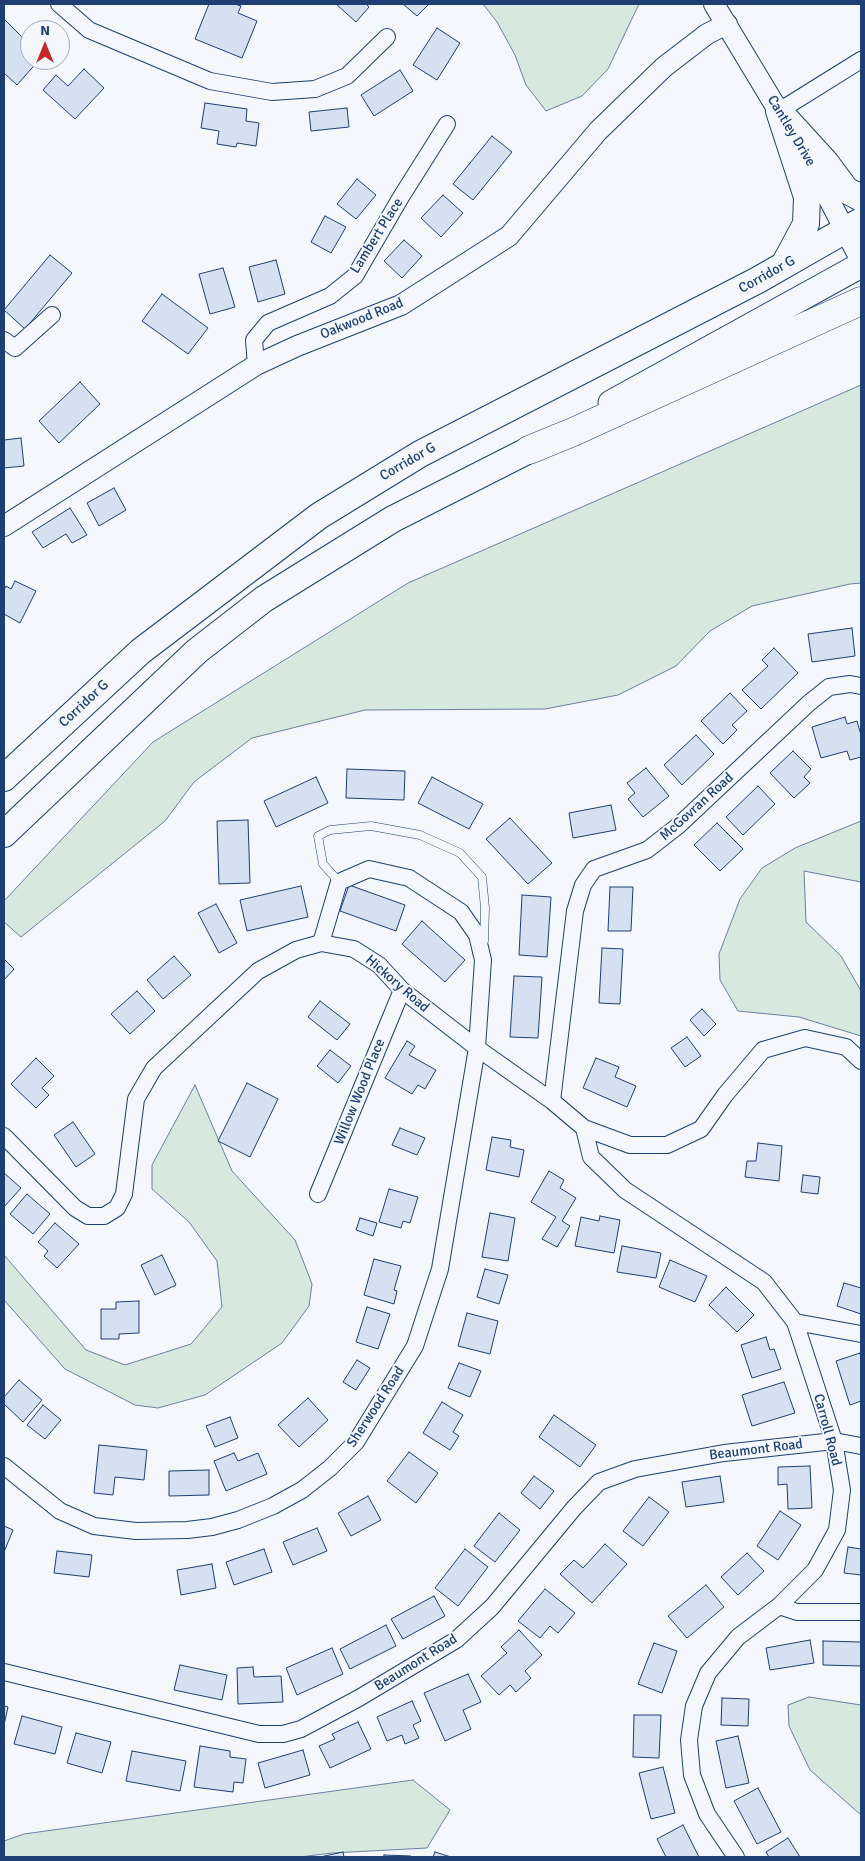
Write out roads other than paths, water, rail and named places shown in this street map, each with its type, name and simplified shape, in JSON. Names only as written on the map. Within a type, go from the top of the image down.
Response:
[{"type":"highway","points":[[778,111],[826,163],[846,190],[861,198]]},
{"type":"highway","points":[[778,111],[807,197],[806,224],[784,266]]},
{"type":"highway","name":"Corridor G","points":[[4,778],[141,651],[319,516],[420,454],[784,266],[853,226]]},
{"type":"highway","points":[[4,834],[197,651],[264,598],[393,518],[529,450],[573,432],[861,301]]},
{"type":"main road","points":[[529,450],[656,377],[861,265]]},
{"type":"street","points":[[60,4],[89,30],[210,81],[272,92],[315,89],[347,76],[387,37]]},
{"type":"street","name":"Cantley Drive","points":[[714,4],[811,164],[853,226],[861,261]]},
{"type":"street","name":"Oakwood Road","points":[[4,526],[256,365],[297,346],[401,305],[509,236],[604,125],[664,67],[707,34],[727,24]]},
{"type":"street","points":[[778,111],[861,60]]},
{"type":"street","name":"Lambert Place","points":[[256,365],[254,340],[268,323],[330,296],[355,276],[401,197],[448,124]]},
{"type":"street","points":[[4,340],[15,348],[52,316]]},
{"type":"street","name":"McGovran Road","points":[[552,1101],[575,910],[583,885],[594,869],[647,850],[678,826],[809,703],[829,687],[850,684],[861,686]]},
{"type":"street","name":"Sherwood Road","points":[[4,1466],[60,1511],[94,1526],[136,1531],[195,1529],[212,1527],[238,1520],[273,1506],[302,1490],[330,1468],[356,1442],[415,1346],[440,1269],[477,1048],[483,960],[477,935],[461,912],[409,878],[369,869],[339,882]]},
{"type":"street","points":[[321,943],[339,882]]},
{"type":"street","name":"Hickory Road","points":[[4,1136],[75,1208],[88,1216],[104,1216],[117,1208],[124,1194],[136,1099],[154,1068],[258,971],[296,950],[321,943],[354,948],[379,965],[402,990],[477,1048],[552,1101],[584,1128],[630,1145],[667,1145],[700,1129],[725,1095],[763,1050],[805,1038],[846,1047],[861,1061]]},
{"type":"street","name":"Willow Wood Place","points":[[318,1194],[402,990]]},
{"type":"street","name":"Carroll Road","points":[[584,1128],[592,1156],[625,1190],[764,1282],[795,1322],[834,1441],[842,1490],[837,1530],[815,1570],[779,1606],[738,1637],[708,1673],[694,1706],[689,1740],[692,1775],[707,1814],[736,1857]]},
{"type":"street","points":[[795,1322],[861,1334]]},
{"type":"street","name":"Beaumont Road","points":[[4,1672],[260,1734],[283,1734],[300,1729],[359,1698],[456,1640],[492,1607],[574,1508],[599,1482],[635,1469],[724,1453],[834,1441],[861,1446]]},
{"type":"street","points":[[779,1606],[798,1612],[861,1612]]},
{"type":"lane","points":[[339,882],[323,864],[318,836],[330,830],[371,826],[420,835],[460,854],[482,877],[485,908],[483,960]]}]
